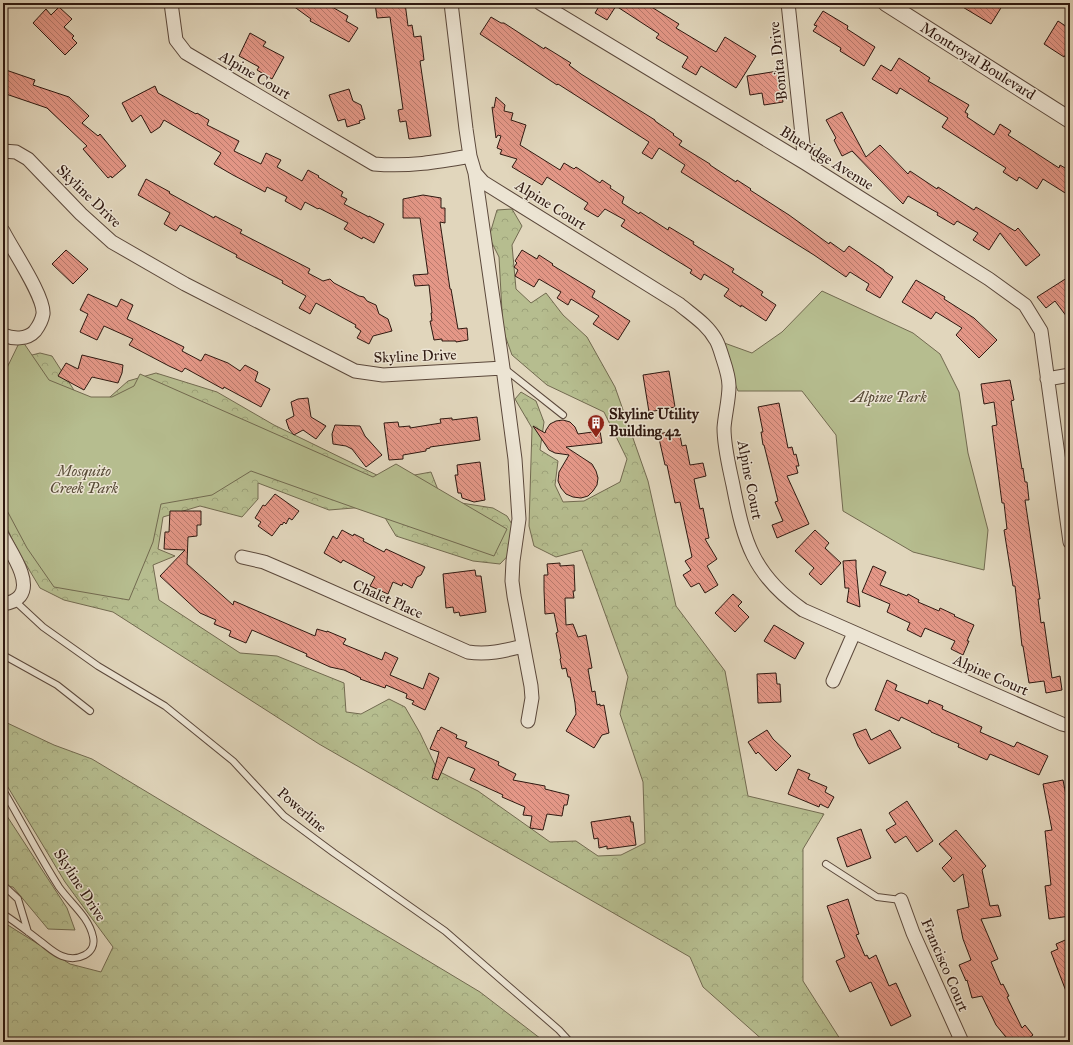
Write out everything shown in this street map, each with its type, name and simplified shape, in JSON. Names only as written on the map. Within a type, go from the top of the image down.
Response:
[{"type":"street","name":"Alpine Court","points":[[171,3],[176,40],[186,53],[374,164],[398,166],[433,163],[470,156]]},
{"type":"street","points":[[452,3],[470,156],[475,173],[515,459],[519,518],[513,561],[512,581],[531,686],[532,698],[528,721]]},
{"type":"street","name":"Blueridge Avenue","points":[[540,3],[805,163],[983,275],[1025,305],[1041,331],[1070,542]]},
{"type":"street","name":"Bonita Drive","points":[[788,3],[805,163]]},
{"type":"street","name":"Montroyal Boulevard","points":[[886,3],[1070,120]]},
{"type":"street","name":"Skyline Drive","points":[[3,151],[16,152],[28,159],[81,214],[112,242],[185,284],[355,372],[383,375],[503,368]]},
{"type":"street","name":"Alpine Court","points":[[475,173],[483,182],[679,304],[701,321],[708,329],[716,340],[727,371],[729,385],[728,404],[724,428],[726,451],[748,546],[767,578],[784,596],[803,610],[1062,724],[1070,726]]},
{"type":"street","points":[[3,231],[39,296],[43,314],[39,324],[33,332],[27,336],[10,338],[3,335]]},
{"type":"street","points":[[1047,379],[1070,375]]},
{"type":"street","points":[[3,537],[22,573],[23,582],[23,590],[20,596],[9,603]]},
{"type":"street","name":"Chalet Place","points":[[242,557],[264,562],[468,652],[490,653],[523,646]]},
{"type":"street","points":[[833,681],[854,633]]},
{"type":"street","name":"Francisco Court","points":[[901,900],[913,933],[962,1042]]},
{"type":"lane","points":[[503,368],[563,416]]},
{"type":"lane","name":"Powerline","points":[[9,603],[98,666],[165,706],[233,761],[284,816],[444,931],[559,1030],[570,1042]]},
{"type":"lane","points":[[3,655],[57,685],[90,711]]},
{"type":"lane","name":"Skyline Drive","points":[[3,790],[59,887],[84,916],[90,926],[94,945],[90,952],[82,957],[74,958],[63,956],[3,914]]},
{"type":"lane","points":[[826,864],[877,897],[901,900]]},
{"type":"lane","points":[[3,885],[18,899],[28,932]]},
{"type":"green space","points":[[512,209],[522,226],[512,245],[516,289],[531,303],[546,293],[563,315],[587,337],[615,387],[648,481],[676,606],[725,671],[748,796],[824,814],[803,849],[803,981],[842,1042],[765,1042],[703,987],[690,957],[319,744],[113,612],[64,600],[40,588],[18,551],[3,520],[3,367],[20,358],[40,353],[52,356],[79,398],[102,404],[128,381],[156,373],[217,392],[274,425],[387,480],[431,472],[442,500],[493,508],[507,516],[522,541],[500,564],[473,561],[396,536],[378,506],[329,510],[258,483],[258,499],[242,517],[200,506],[163,517],[158,549],[175,556],[153,565],[159,600],[240,653],[277,656],[344,683],[346,712],[361,714],[389,699],[405,707],[420,733],[438,771],[478,791],[550,842],[576,841],[598,856],[621,855],[645,843],[643,782],[620,714],[628,677],[582,550],[556,557],[534,546],[529,526],[532,428],[515,399],[521,392],[536,401],[544,422],[540,450],[558,461],[555,485],[563,502],[584,501],[620,482],[627,459],[604,412],[547,385],[512,355],[503,330],[499,257],[489,237],[497,210]]},
{"type":"green space","name":"Alpine Park","points":[[822,291],[913,333],[940,354],[959,392],[968,453],[988,530],[984,570],[913,552],[843,511],[836,435],[802,391],[738,391],[716,340],[752,353],[782,332]]},
{"type":"green space","name":"Mosquito Creek Park","points":[[21,339],[49,380],[91,397],[112,397],[134,386],[140,374],[373,477],[396,464],[507,529],[494,556],[251,471],[212,495],[161,504],[153,542],[129,600],[54,587],[27,548],[3,503],[3,376]]},
{"type":"green space","points":[[3,721],[54,745],[92,759],[480,992],[545,1042],[3,1042],[3,922],[70,964],[101,972],[113,947],[65,882],[3,779]]},
{"type":"green space","points":[[3,810],[67,908],[75,930],[48,929],[13,887],[3,886]]},
{"type":"building","points":[[289,3],[325,3],[348,16],[346,21],[358,28],[349,42],[310,21],[311,19]]},
{"type":"building","points":[[375,3],[405,3],[408,26],[412,25],[414,37],[421,36],[424,60],[420,61],[431,136],[409,139],[406,121],[400,122],[398,110],[403,109],[390,17],[377,18]]},
{"type":"building","points":[[601,3],[645,3],[679,24],[676,28],[716,52],[725,37],[756,56],[736,88],[701,66],[696,75],[682,67],[688,57],[656,38],[659,34],[616,6],[607,20],[595,13]]},
{"type":"building","points":[[956,3],[1004,3],[991,24]]},
{"type":"building","points":[[59,7],[72,19],[64,27],[74,36],[72,38],[77,43],[65,55],[33,23],[46,9],[51,15]]},
{"type":"building","points":[[823,11],[848,26],[847,29],[875,47],[864,66],[840,51],[841,48],[813,31],[817,26],[814,25]]},
{"type":"building","points":[[491,17],[501,23],[504,23],[544,49],[545,47],[571,63],[569,65],[581,74],[655,120],[674,134],[673,135],[682,141],[679,145],[736,182],[737,180],[751,189],[750,190],[789,215],[829,244],[830,242],[844,252],[849,246],[884,270],[893,277],[880,298],[866,290],[869,284],[850,272],[846,277],[814,255],[681,172],[685,165],[659,148],[652,159],[642,153],[649,142],[558,84],[557,85],[480,34]]},
{"type":"building","points":[[1058,21],[1070,29],[1070,48],[1064,57],[1044,44]]},
{"type":"building","points":[[250,33],[266,42],[263,46],[284,57],[272,79],[257,70],[259,67],[239,56]]},
{"type":"building","points":[[899,58],[930,78],[928,81],[969,105],[965,112],[968,114],[967,117],[994,135],[1000,124],[1011,131],[1008,135],[1059,168],[1060,165],[1070,171],[1070,196],[1043,179],[1037,189],[1019,177],[1017,181],[1003,172],[1006,168],[942,127],[948,118],[900,88],[897,94],[872,79],[881,65],[891,71]]},
{"type":"building","points":[[3,69],[35,80],[33,85],[69,97],[89,116],[82,123],[98,136],[100,134],[126,166],[112,178],[111,176],[108,178],[83,149],[87,146],[47,108],[3,93]]},
{"type":"building","points":[[778,71],[783,102],[764,105],[762,93],[750,95],[747,76]]},
{"type":"building","points":[[155,86],[158,93],[209,120],[207,125],[239,141],[234,151],[261,164],[266,153],[281,160],[277,167],[302,181],[308,170],[343,192],[341,196],[347,199],[344,204],[384,224],[374,243],[363,237],[362,239],[344,229],[348,223],[319,208],[318,209],[305,202],[301,210],[285,201],[287,197],[267,187],[265,192],[214,164],[221,153],[164,120],[160,127],[151,133],[141,115],[132,122],[122,103]]},
{"type":"building","points":[[349,89],[353,101],[361,105],[365,119],[359,121],[360,123],[347,127],[345,119],[338,121],[329,95]]},
{"type":"building","points":[[496,97],[505,105],[504,111],[513,113],[511,120],[526,125],[520,145],[560,170],[564,163],[574,169],[576,167],[600,183],[602,180],[611,186],[610,188],[624,197],[622,203],[639,214],[640,212],[668,230],[669,227],[694,242],[693,244],[734,269],[732,272],[763,292],[761,295],[776,305],[766,321],[724,296],[729,289],[704,274],[701,280],[690,273],[692,270],[621,226],[625,220],[605,209],[598,217],[584,209],[588,203],[547,177],[542,185],[512,167],[517,159],[500,154],[502,150],[497,148],[501,136],[498,135],[496,138],[492,107],[494,108]]},
{"type":"building","points":[[842,112],[866,157],[880,145],[908,174],[910,171],[937,189],[938,187],[974,210],[976,207],[1015,231],[1018,228],[1040,255],[1026,266],[1000,233],[989,250],[973,240],[978,233],[957,221],[954,225],[937,215],[938,213],[908,196],[903,204],[852,151],[842,156],[834,140],[836,138],[826,120]]},
{"type":"building","points":[[146,179],[214,218],[215,216],[242,230],[240,233],[310,269],[308,273],[323,281],[330,279],[334,283],[359,296],[364,297],[367,301],[376,305],[379,314],[388,319],[392,331],[373,336],[369,344],[357,338],[361,331],[355,327],[356,325],[316,303],[310,314],[299,308],[306,296],[282,283],[283,281],[236,257],[237,255],[180,225],[176,231],[164,224],[170,213],[138,195]]},
{"type":"building","points":[[423,195],[441,198],[441,208],[445,208],[445,223],[440,222],[450,289],[458,329],[467,328],[468,340],[456,342],[442,341],[442,339],[434,340],[430,321],[432,321],[432,313],[429,285],[415,286],[413,275],[428,274],[420,218],[403,218],[403,199]]},
{"type":"building","points":[[66,250],[88,269],[73,284],[52,264]]},
{"type":"building","points":[[522,250],[537,259],[539,255],[553,264],[552,265],[595,291],[592,297],[630,321],[618,340],[593,324],[599,316],[571,299],[568,305],[557,298],[561,292],[539,279],[534,287],[515,276],[518,270],[514,267],[517,263],[515,261]]},
{"type":"building","points":[[1070,276],[1070,321],[1055,301],[1046,308],[1037,297]]},
{"type":"building","points":[[916,280],[945,297],[944,299],[974,318],[997,340],[979,358],[956,335],[962,328],[936,312],[931,319],[902,302]]},
{"type":"building","points":[[88,294],[117,307],[121,299],[133,305],[127,319],[184,347],[182,351],[201,361],[205,354],[228,363],[240,371],[245,365],[258,372],[255,381],[270,389],[261,407],[224,387],[223,389],[185,368],[182,372],[169,366],[129,345],[133,339],[104,326],[97,340],[80,332],[88,314],[80,310]]},
{"type":"building","points":[[82,355],[123,365],[118,383],[92,377],[84,390],[58,376],[66,363],[78,369]]},
{"type":"building","points":[[669,371],[675,407],[649,412],[643,375]]},
{"type":"building","points":[[1010,380],[1014,400],[1011,401],[1022,469],[1023,468],[1025,482],[1027,482],[1029,500],[1025,500],[1040,599],[1038,599],[1041,623],[1044,622],[1052,678],[1060,676],[1062,690],[1046,693],[1044,681],[1029,683],[1022,646],[1015,586],[1013,586],[1004,530],[1007,529],[1004,503],[1002,503],[992,426],[997,425],[994,402],[984,404],[981,384]]},
{"type":"building","points":[[308,398],[311,417],[326,426],[316,439],[303,430],[294,435],[289,429],[286,420],[294,416],[291,402],[298,399]]},
{"type":"building","points":[[779,403],[788,448],[792,447],[794,455],[796,454],[799,466],[796,466],[798,473],[787,476],[809,524],[777,538],[772,525],[783,521],[775,502],[778,501],[763,445],[761,432],[763,432],[758,407]]},
{"type":"building","points":[[477,417],[480,440],[430,447],[426,449],[426,451],[403,455],[403,459],[389,460],[384,423],[398,422],[399,427],[410,426],[410,428],[441,423],[440,419],[452,418],[452,420]]},
{"type":"building","points":[[563,420],[570,422],[575,427],[578,434],[600,431],[602,443],[566,447],[592,464],[596,471],[598,478],[597,485],[588,496],[581,498],[566,494],[558,481],[559,472],[569,455],[555,453],[549,450],[533,426],[545,433],[550,424]]},
{"type":"building","points":[[335,425],[360,426],[365,436],[382,455],[366,467],[352,449],[346,446],[333,444],[332,434]]},
{"type":"building","points":[[679,430],[682,446],[686,445],[690,465],[703,463],[706,476],[694,479],[700,509],[703,508],[709,538],[705,539],[717,559],[707,566],[718,585],[705,593],[699,583],[691,587],[683,575],[691,570],[685,561],[692,557],[680,502],[675,503],[667,465],[665,465],[658,434]]},
{"type":"building","points":[[480,462],[485,500],[474,502],[462,498],[461,493],[458,493],[455,475],[458,475],[457,465]]},
{"type":"building","points":[[275,494],[299,511],[292,520],[289,518],[286,524],[284,522],[282,525],[281,524],[272,536],[258,526],[261,522],[255,518],[263,505],[265,506]]},
{"type":"building","points":[[170,511],[201,511],[201,525],[197,525],[197,536],[188,537],[187,564],[233,605],[234,601],[315,636],[317,629],[327,631],[346,639],[343,644],[382,660],[385,652],[398,658],[390,675],[423,689],[429,673],[439,678],[425,710],[412,704],[414,701],[406,698],[407,694],[386,685],[385,688],[360,679],[361,678],[344,670],[330,667],[306,656],[307,654],[252,630],[246,643],[229,636],[231,631],[214,624],[216,620],[200,613],[160,576],[185,550],[164,549],[165,532],[169,532]]},
{"type":"building","points":[[342,530],[353,536],[354,534],[364,539],[363,541],[384,552],[386,549],[425,567],[421,575],[417,577],[412,588],[403,583],[402,586],[393,582],[388,594],[370,586],[375,577],[343,560],[341,563],[324,553],[333,536],[337,539]]},
{"type":"building","points":[[815,530],[829,543],[825,548],[841,563],[821,585],[809,574],[814,568],[795,551]]},
{"type":"building","points":[[856,560],[860,607],[847,602],[849,588],[845,588],[843,561]]},
{"type":"building","points":[[560,563],[560,566],[574,565],[574,598],[565,598],[566,625],[573,624],[578,637],[586,635],[592,668],[588,669],[592,692],[595,691],[597,705],[604,705],[609,733],[602,735],[594,748],[566,731],[576,714],[575,703],[570,677],[568,677],[566,668],[562,669],[556,633],[558,632],[554,613],[545,614],[544,590],[544,575],[548,575],[547,564]]},
{"type":"building","points":[[873,566],[886,572],[880,585],[907,596],[908,594],[919,600],[918,602],[939,611],[940,608],[974,625],[963,655],[951,649],[955,641],[925,628],[921,637],[907,630],[910,623],[887,612],[890,604],[862,592]]},
{"type":"building","points":[[475,570],[476,576],[481,576],[486,612],[460,616],[459,612],[454,613],[453,607],[446,608],[443,574]]},
{"type":"building","points":[[733,594],[742,602],[738,606],[749,617],[735,632],[715,613]]},
{"type":"building","points":[[774,625],[804,643],[795,659],[764,641]]},
{"type":"building","points":[[776,673],[777,684],[780,684],[781,702],[758,703],[757,674]]},
{"type":"building","points":[[887,680],[897,685],[895,690],[928,704],[929,700],[943,706],[942,709],[982,727],[980,732],[1014,747],[1017,742],[1048,756],[1039,775],[990,754],[987,760],[958,747],[959,744],[901,717],[899,721],[875,710]]},
{"type":"building","points":[[441,727],[457,735],[456,738],[467,742],[465,747],[499,762],[498,765],[516,774],[513,780],[545,786],[545,789],[569,795],[567,805],[564,805],[562,816],[547,814],[543,830],[530,828],[532,816],[523,815],[525,807],[470,780],[475,769],[448,757],[438,780],[432,778],[439,752],[430,749],[438,730],[439,731]]},
{"type":"building","points":[[866,729],[871,740],[890,730],[901,748],[869,764],[858,746],[853,734]]},
{"type":"building","points":[[767,730],[773,739],[791,756],[776,771],[758,752],[756,754],[748,742]]},
{"type":"building","points":[[798,769],[810,774],[808,779],[827,787],[825,792],[834,797],[828,808],[820,804],[819,807],[788,794]]},
{"type":"building","points":[[1063,780],[1070,816],[1070,916],[1049,919],[1045,886],[1051,885],[1045,831],[1052,830],[1043,784]]},
{"type":"building","points":[[907,801],[933,841],[917,852],[906,836],[895,843],[886,830],[896,824],[889,813]]},
{"type":"building","points":[[630,816],[631,822],[633,822],[636,845],[607,849],[607,846],[599,848],[598,838],[594,839],[591,822]]},
{"type":"building","points":[[861,829],[871,858],[847,867],[837,838]]},
{"type":"building","points":[[956,830],[986,866],[982,870],[990,906],[998,905],[1001,916],[981,919],[998,959],[991,962],[1001,985],[1003,984],[1009,996],[1007,997],[1022,1028],[1025,1025],[1033,1035],[1024,1042],[1010,1042],[996,1025],[982,996],[972,998],[967,980],[966,981],[959,965],[971,960],[963,939],[957,910],[969,907],[963,874],[954,882],[942,868],[952,858],[939,844]]},
{"type":"building","points":[[848,899],[859,934],[856,935],[865,956],[867,955],[869,959],[876,955],[889,986],[896,983],[911,1016],[891,1026],[871,982],[850,992],[836,961],[845,957],[827,906]]},
{"type":"building","points":[[1070,938],[1069,999],[1051,952],[1058,949],[1056,944]]},
{"type":"place","name":"Skyline Utility Building 42","points":[[596,438]]}]
